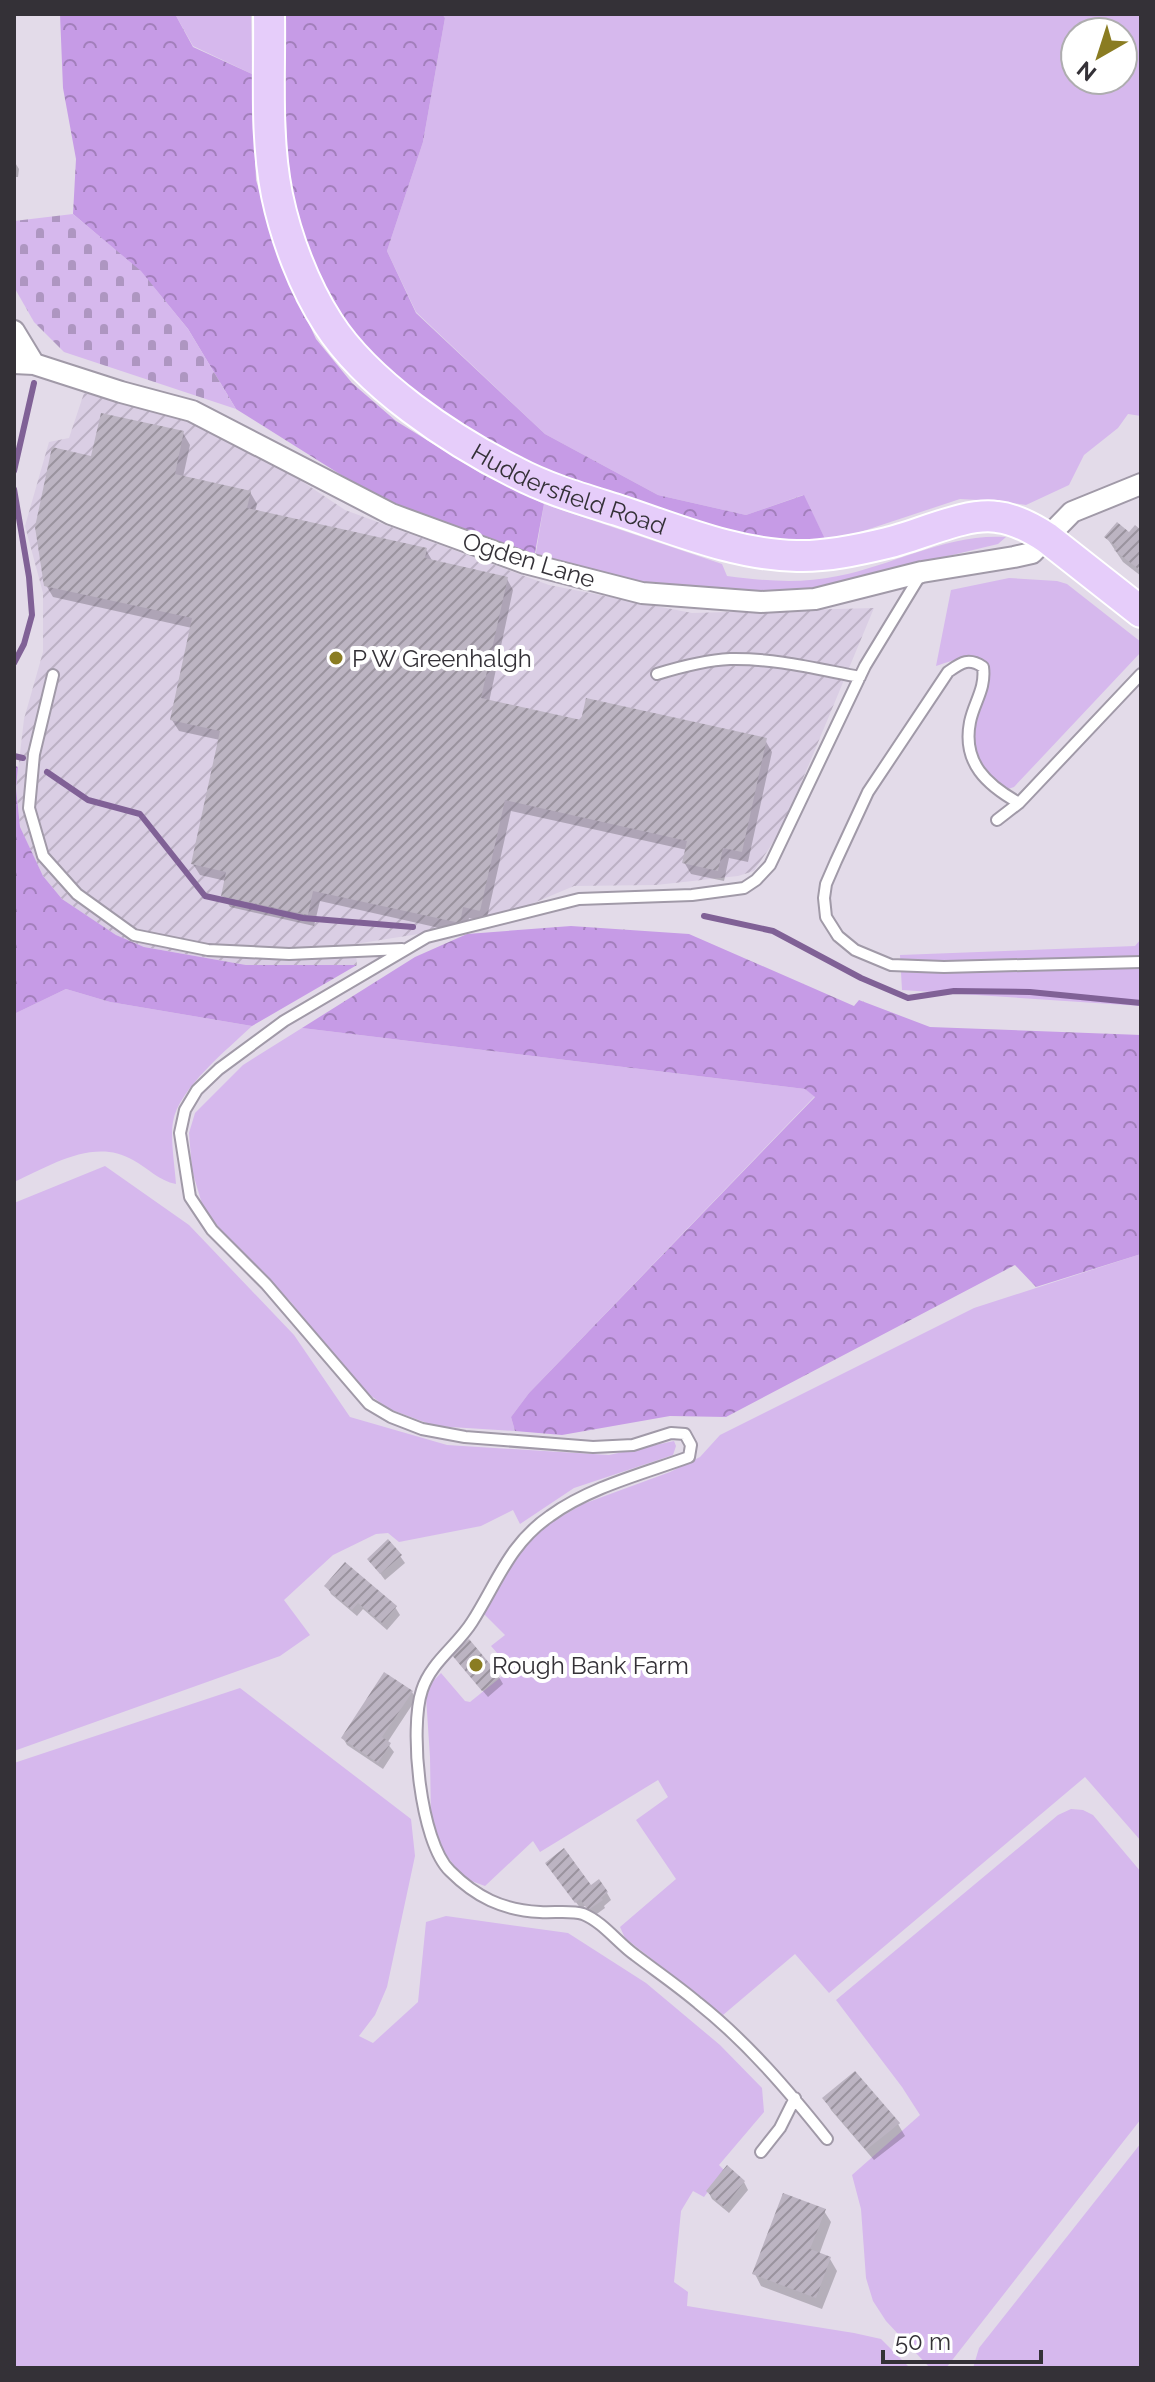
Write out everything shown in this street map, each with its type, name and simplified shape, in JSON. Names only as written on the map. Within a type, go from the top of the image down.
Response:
[{"type":"main road","name":"Huddersfield Road","points":[[269,14],[269,136],[277,195],[291,243],[310,292],[329,325],[355,357],[406,404],[515,473],[569,495],[751,552],[798,556],[832,554],[887,543],[940,526],[995,516],[1031,528],[1047,538],[1141,612]]},
{"type":"street","points":[[14,331],[24,364]]},
{"type":"street","name":"Ogden Lane","points":[[24,364],[192,411],[391,514],[525,563],[642,593],[761,602],[815,599],[922,572],[1032,553],[1072,512],[1141,484]]},
{"type":"lane","points":[[827,2139],[795,2098],[748,2048],[699,2003],[605,1929],[582,1914],[536,1912],[501,1906],[472,1891],[446,1867],[432,1842],[421,1789],[416,1722],[422,1689],[439,1660],[471,1625],[510,1554],[548,1516],[580,1497],[689,1457],[691,1445],[685,1434],[671,1433],[633,1445],[593,1447],[465,1437],[422,1429],[369,1404],[266,1284],[212,1230],[190,1197],[180,1133],[185,1110],[197,1090],[219,1069],[284,1021],[427,937],[579,899],[692,895],[744,888],[756,880],[770,865],[860,677],[922,572]]},
{"type":"lane","points":[[657,674],[728,659],[762,660],[860,677]]},
{"type":"lane","points":[[1019,803],[1001,793],[982,776],[973,760],[969,744],[970,723],[985,680],[983,667],[975,661],[964,661],[948,672],[868,792],[851,826],[826,884],[824,898],[826,917],[838,936],[855,950],[891,965],[944,967],[1141,962]]},
{"type":"lane","points":[[997,820],[1019,803],[1141,674]]},
{"type":"lane","points":[[53,675],[34,754],[29,808],[43,856],[77,894],[134,935],[208,950],[289,954],[404,949]]},
{"type":"lane","points":[[761,2152],[780,2128],[795,2098]]},
{"type":"shaded area","points":[[84,393],[174,410],[222,428],[345,510],[549,585],[692,613],[874,608],[782,829],[754,871],[738,876],[656,885],[574,886],[517,910],[425,933],[355,944],[357,965],[246,965],[144,947],[116,935],[62,899],[43,876],[20,828],[16,788],[24,719],[43,652],[43,593],[25,526],[49,442],[69,438]]},
{"type":"green space","points":[[60,14],[175,14],[193,47],[252,74],[256,180],[280,261],[316,339],[352,383],[396,421],[482,474],[544,504],[534,558],[410,511],[346,478],[236,409],[188,329],[141,272],[73,214],[76,159],[63,88]]},
{"type":"green space","points":[[175,14],[251,14],[252,74],[193,46]]},
{"type":"green space","points":[[281,14],[442,14],[445,18],[423,142],[387,251],[416,313],[545,434],[658,495],[746,515],[804,495],[827,543],[794,545],[704,534],[484,445],[363,356],[326,303],[299,242],[288,162]]},
{"type":"green space","points":[[442,14],[1141,14],[1141,416],[1128,414],[1118,428],[1084,455],[1069,485],[1026,505],[960,499],[827,543],[803,495],[746,515],[658,495],[545,434],[416,312],[387,251],[423,142],[445,18]]},
{"type":"green space","points":[[73,214],[141,271],[188,329],[236,409],[64,352],[34,322],[14,287],[14,221]]},
{"type":"green space","points":[[544,504],[722,564],[727,576],[769,580],[796,581],[838,576],[963,540],[1006,537],[998,544],[805,594],[739,594],[598,577],[535,558]]},
{"type":"green space","points":[[1009,578],[1067,584],[1141,642],[1141,652],[1014,787],[1005,790],[984,771],[974,745],[976,722],[989,675],[985,667],[980,661],[967,658],[936,666],[951,590]]},
{"type":"green space","points":[[14,765],[18,767],[16,788],[20,827],[43,876],[62,899],[116,935],[144,947],[246,965],[357,965],[252,1026],[110,1002],[66,989],[14,1014]]},
{"type":"green space","points":[[571,926],[689,934],[854,1006],[859,1000],[930,1027],[1141,1035],[1141,1254],[1036,1287],[1015,1265],[726,1417],[670,1416],[562,1435],[515,1431],[511,1417],[529,1393],[815,1097],[805,1089],[302,1028],[415,957],[467,934]]},
{"type":"green space","points":[[1141,939],[1141,1006],[902,990],[900,955],[1135,946]]},
{"type":"green space","points":[[66,989],[110,1002],[252,1026],[194,1083],[177,1109],[172,1136],[176,1184],[133,1160],[103,1151],[72,1156],[14,1182],[14,1014]]},
{"type":"green space","points":[[302,1028],[805,1089],[815,1096],[529,1393],[511,1417],[515,1431],[435,1426],[389,1409],[359,1387],[290,1301],[227,1239],[202,1204],[192,1170],[189,1133],[195,1113],[243,1065]]},
{"type":"green space","points":[[105,1166],[189,1225],[294,1335],[350,1417],[447,1445],[609,1455],[674,1441],[673,1455],[574,1488],[520,1524],[513,1510],[481,1526],[399,1542],[388,1533],[376,1534],[333,1555],[284,1600],[310,1635],[280,1656],[14,1751],[14,1203]]},
{"type":"green space","points":[[1141,1254],[1141,1841],[1085,1777],[829,1993],[795,1954],[723,2015],[625,1938],[620,1927],[676,1879],[636,1820],[668,1797],[658,1780],[540,1852],[533,1841],[485,1886],[463,1878],[437,1842],[431,1820],[426,1697],[431,1683],[441,1673],[465,1701],[470,1702],[511,1669],[491,1646],[505,1635],[484,1614],[520,1549],[545,1526],[583,1504],[670,1472],[700,1457],[720,1435],[974,1308]]},
{"type":"green space","points":[[240,1688],[411,1819],[415,1856],[387,1987],[375,2015],[359,2036],[373,2043],[418,2002],[426,1922],[446,1916],[568,1933],[646,1983],[720,2045],[762,2088],[764,2112],[719,2165],[724,2170],[704,2197],[693,2191],[681,2211],[674,2282],[688,2292],[687,2306],[881,2339],[910,2368],[14,2368],[14,1763]]},
{"type":"green space","points":[[1071,1809],[1093,1815],[1141,1872],[1141,2119],[946,2368],[930,2368],[886,2321],[873,2301],[866,2278],[861,2209],[852,2175],[920,2115],[836,2000],[1058,1815]]},
{"type":"green space","points":[[1141,2143],[1141,2368],[973,2368],[979,2348]]},
{"type":"building","name":"P W Greenhalgh","points":[[101,413],[184,431],[175,474],[251,491],[247,508],[427,548],[425,558],[508,577],[481,698],[581,720],[586,698],[767,738],[742,852],[723,848],[718,871],[682,863],[687,841],[505,800],[480,911],[463,907],[460,923],[313,891],[308,915],[221,896],[226,872],[191,864],[220,731],[170,720],[192,618],[44,586],[35,527],[52,447],[91,456]]},
{"type":"building","points":[[1117,522],[1129,532],[1135,525],[1141,530],[1141,571],[1114,550],[1117,547],[1104,537]]},
{"type":"building","points":[[388,1539],[402,1555],[380,1574],[367,1559]]},
{"type":"building","points":[[345,1562],[397,1606],[382,1623],[358,1603],[352,1610],[324,1586]]},
{"type":"building","name":"Rough Bank Farm","points":[[469,1639],[500,1676],[482,1691],[451,1654]]},
{"type":"building","points":[[384,1672],[413,1691],[382,1737],[391,1743],[378,1763],[341,1738]]},
{"type":"building","points":[[564,1848],[591,1885],[599,1879],[608,1892],[601,1898],[603,1900],[588,1910],[580,1899],[575,1903],[545,1863]]},
{"type":"building","points":[[855,2071],[900,2123],[866,2150],[822,2098]]},
{"type":"building","points":[[727,2165],[745,2181],[724,2207],[706,2191]]},
{"type":"building","points":[[783,2193],[826,2209],[810,2249],[831,2257],[816,2298],[752,2274]]},
{"type":"waterway","points":[[14,471],[34,383]]},
{"type":"waterway","points":[[14,489],[29,577],[32,615],[24,644],[14,663]]},
{"type":"waterway","points":[[14,756],[23,758]]},
{"type":"waterway","points":[[47,772],[88,800],[140,814],[205,896],[303,918],[413,927]]},
{"type":"waterway","points":[[704,916],[773,931],[861,978],[908,998],[954,991],[1030,992],[1141,1003]]},
{"type":"place","name":"P W Greenhalgh","points":[[336,658]]},
{"type":"place","name":"Rough Bank Farm","points":[[476,1665]]}]
